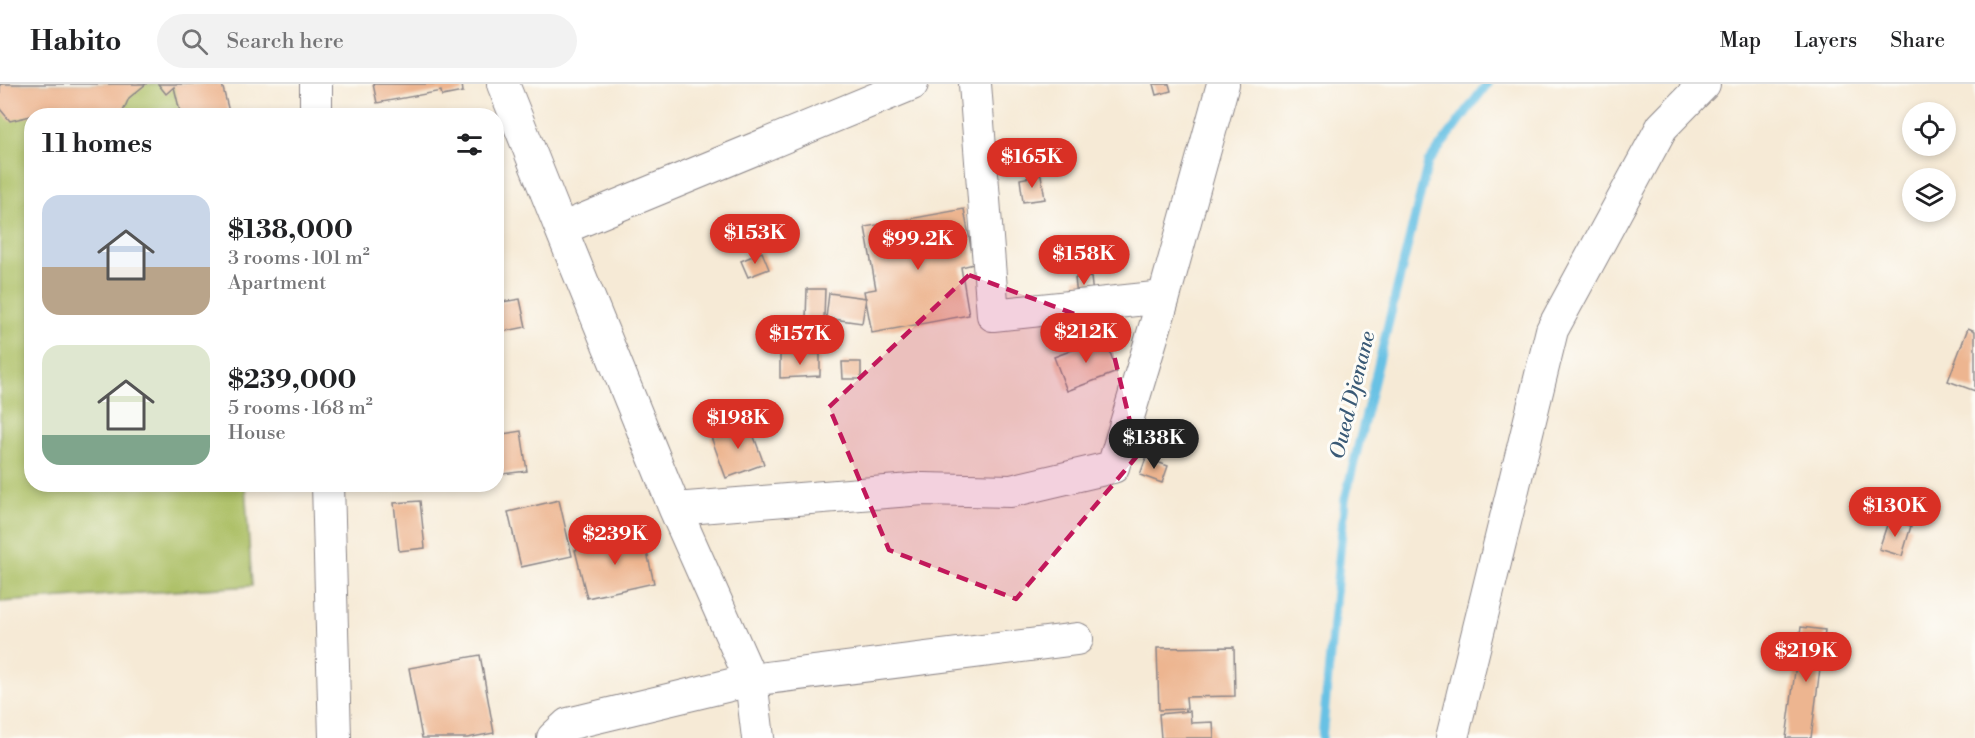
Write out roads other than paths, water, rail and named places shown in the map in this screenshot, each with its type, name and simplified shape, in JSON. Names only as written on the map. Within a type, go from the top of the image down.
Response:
[{"type":"street","points":[[316,84],[316,108]]},
{"type":"street","points":[[503,84],[675,509],[751,680],[758,738]]},
{"type":"street","points":[[561,229],[912,84]]},
{"type":"street","points":[[975,84],[993,315],[1164,297]]},
{"type":"street","points":[[675,509],[923,489],[1011,491],[1113,467],[1164,297],[1223,84]]},
{"type":"street","points":[[1452,738],[1552,330],[1662,127],[1704,84]]},
{"type":"street","points":[[328,492],[335,738]]},
{"type":"street","points":[[553,738],[568,724],[751,680],[1077,639]]},
{"type":"waterway","name":"Oued Djenane","points":[[1322,738],[1345,499],[1428,163],[1487,84]]}]
